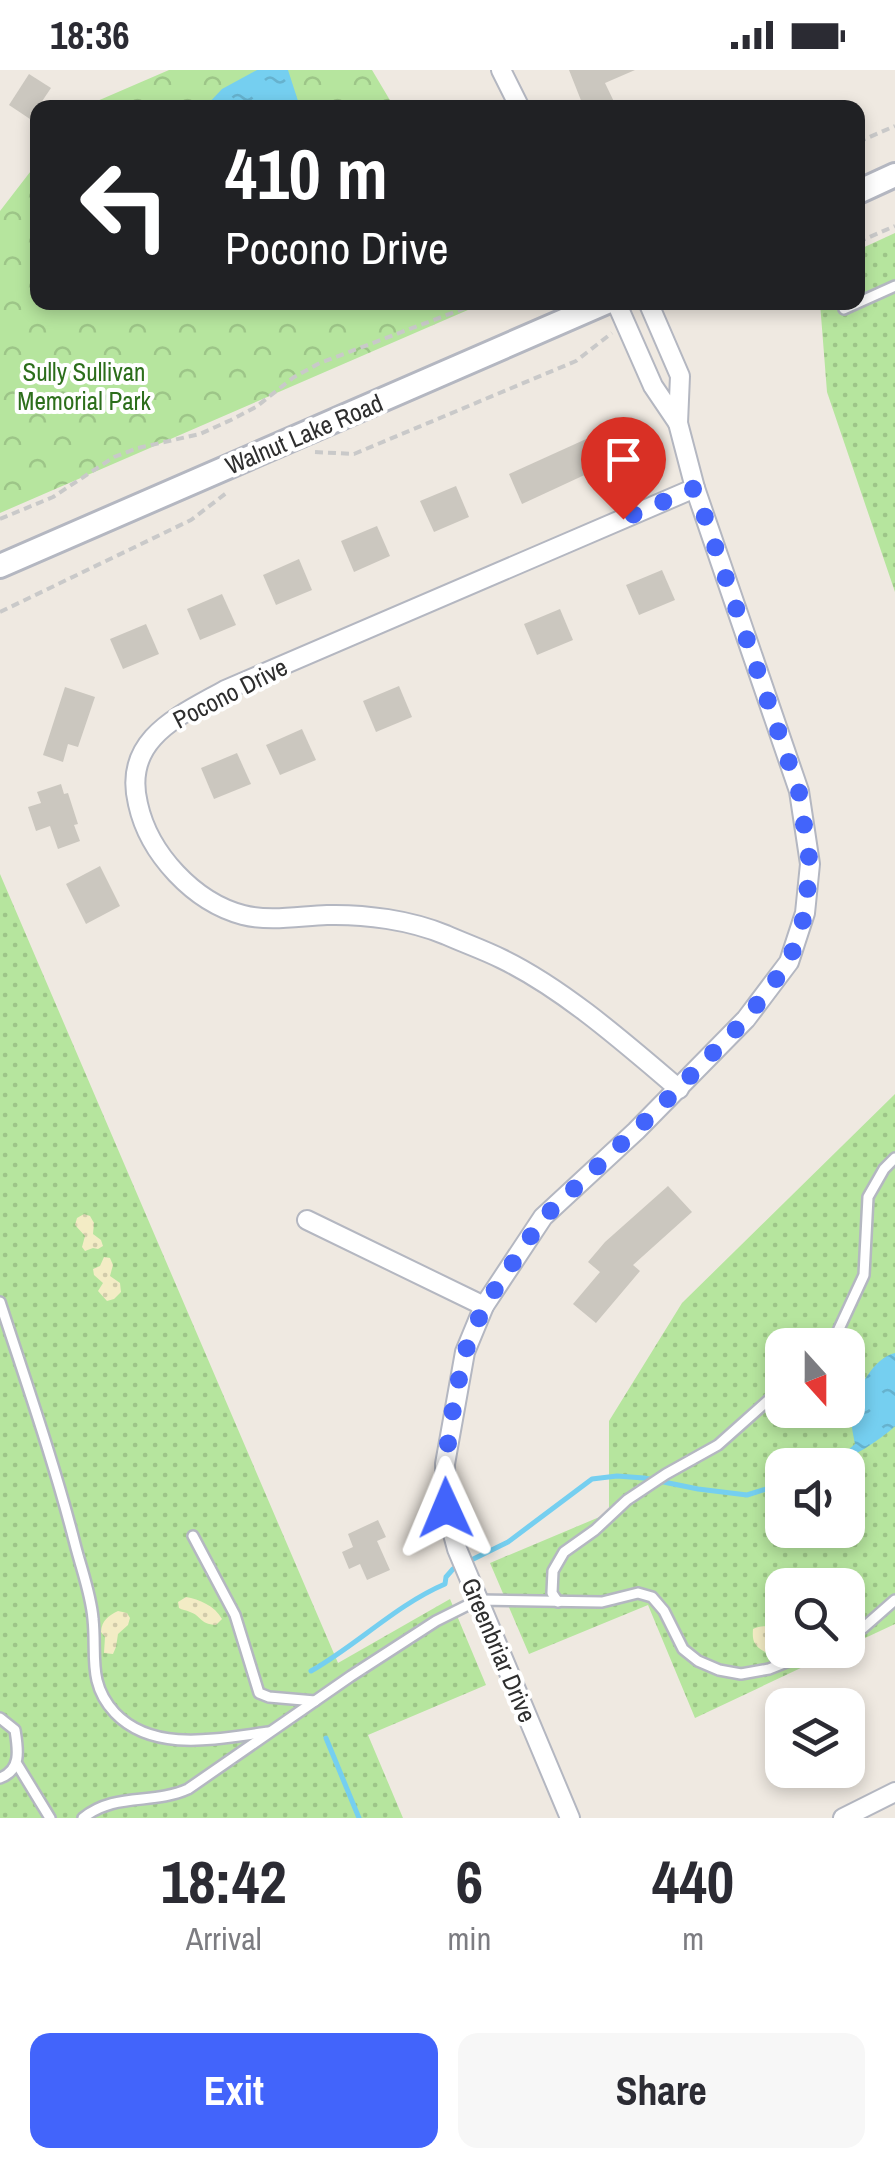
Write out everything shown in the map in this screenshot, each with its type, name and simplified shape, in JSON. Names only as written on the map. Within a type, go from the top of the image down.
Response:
[{"type":"street","points":[[501,70],[516,100]]},
{"type":"street","points":[[865,189],[895,175]]},
{"type":"street","name":"Walnut Lake Road","points":[[0,566],[590,310]]},
{"type":"street","name":"Greenbriar Drive","points":[[619,310],[653,386],[678,423]]},
{"type":"street","name":"Greenbriar Drive","points":[[570,1818],[457,1550],[446,1508],[445,1464],[465,1352],[484,1306],[543,1218],[746,1019],[789,962],[805,914],[810,864],[799,792],[695,488],[678,423],[680,376],[651,310]]},
{"type":"street","name":"Pocono Drive","points":[[678,1089],[564,997],[504,960],[440,932],[381,918],[243,915],[202,896],[156,847],[142,817],[135,788],[138,763],[152,736],[174,718],[225,690],[695,488]]},
{"type":"street","points":[[307,1220],[484,1306]]},
{"type":"street","points":[[843,1818],[895,1792]]},
{"type":"lane","points":[[865,299],[895,286]]},
{"type":"lane","points":[[839,1328],[864,1275],[868,1198],[895,1158]]},
{"type":"lane","points":[[0,1302],[57,1474],[74,1539],[93,1617],[93,1670],[102,1694],[116,1714],[136,1729],[159,1736],[190,1740],[271,1732]]},
{"type":"lane","points":[[558,1602],[552,1593],[554,1571],[564,1552],[627,1500],[718,1445],[765,1403]]},
{"type":"lane","points":[[192,1536],[235,1615],[259,1693],[315,1701]]},
{"type":"lane","points":[[82,1818],[120,1800],[175,1796],[188,1789],[436,1621],[478,1600],[602,1602],[638,1593],[652,1597],[664,1611],[683,1650],[698,1661],[741,1674],[772,1668]]},
{"type":"lane","points":[[865,1626],[895,1600]]},
{"type":"lane","points":[[0,1718],[15,1730],[17,1764],[50,1818]]},
{"type":"lane","points":[[0,1778],[6,1777],[17,1764]]},
{"type":"path","points":[[865,139],[895,126]]},
{"type":"path","points":[[865,239],[895,226]]},
{"type":"path","points":[[0,519],[54,497],[114,457],[200,434],[231,420],[256,407],[294,376],[320,363],[460,310]]},
{"type":"path","points":[[314,452],[354,454],[576,361],[605,337],[626,326]]},
{"type":"path","points":[[0,612],[191,520],[230,490]]},
{"type":"green space","points":[[169,70],[372,70],[390,100],[100,100]]},
{"type":"green space","name":"Sully Sullivan Memorial Park","points":[[30,172],[30,310],[468,310],[0,513],[0,211]]},
{"type":"green space","points":[[895,233],[895,592],[827,392],[821,310],[865,310],[865,247]]},
{"type":"green space","points":[[0,874],[338,1663],[450,1599],[486,1685],[368,1735],[403,1818],[0,1818]]},
{"type":"green space","points":[[895,1094],[895,1624],[865,1638],[865,1568],[765,1568],[765,1668],[801,1668],[695,1718],[648,1605],[529,1654],[490,1563],[609,1513],[609,1421],[682,1303]]},
{"type":"sand","points":[[84,1214],[90,1216],[93,1234],[101,1240],[103,1246],[98,1249],[85,1251],[82,1247],[85,1236],[75,1225]]},
{"type":"sand","points":[[104,1257],[110,1258],[110,1276],[120,1283],[121,1292],[107,1301],[98,1291],[103,1283],[93,1269],[100,1266]]},
{"type":"sand","points":[[186,1597],[206,1604],[222,1619],[216,1625],[210,1624],[179,1608],[178,1602]]},
{"type":"sand","points":[[118,1611],[127,1613],[128,1625],[118,1634],[113,1654],[104,1653],[103,1624]]},
{"type":"sand","points":[[765,1626],[765,1652],[754,1643],[753,1629]]},
{"type":"water","points":[[257,70],[288,70],[298,100],[212,100],[222,89]]},
{"type":"water","points":[[895,1353],[895,1426],[865,1449],[850,1448],[855,1444],[852,1428],[865,1428],[865,1380],[887,1356]]},
{"type":"building","points":[[569,70],[635,70],[605,83],[613,100],[581,100]]},
{"type":"building","points":[[29,74],[51,88],[43,100],[30,100],[30,119],[9,105]]},
{"type":"building","points":[[606,430],[619,459],[522,504],[509,474]]},
{"type":"building","points":[[456,486],[469,517],[434,532],[420,501]]},
{"type":"building","points":[[377,526],[390,556],[354,572],[341,541]]},
{"type":"building","points":[[299,559],[312,590],[276,605],[263,575]]},
{"type":"building","points":[[662,570],[675,600],[639,615],[626,585]]},
{"type":"building","points":[[222,594],[236,625],[200,640],[187,609]]},
{"type":"building","points":[[560,609],[573,640],[537,655],[524,624]]},
{"type":"building","points":[[146,624],[159,654],[123,669],[110,639]]},
{"type":"building","points":[[399,686],[412,717],[376,732],[363,701]]},
{"type":"building","points":[[65,687],[95,697],[78,747],[68,744],[63,762],[43,755]]},
{"type":"building","points":[[302,729],[316,760],[280,775],[266,745]]},
{"type":"building","points":[[237,753],[251,784],[214,799],[201,768]]},
{"type":"building","points":[[61,784],[64,794],[68,793],[80,841],[58,849],[50,826],[36,831],[28,807],[41,803],[37,792]]},
{"type":"building","points":[[100,866],[120,906],[86,924],[66,884]]},
{"type":"building","points":[[668,1186],[692,1212],[633,1265],[640,1271],[596,1323],[573,1304],[600,1272],[588,1262]]},
{"type":"building","points":[[378,1520],[386,1537],[377,1541],[390,1570],[367,1580],[360,1564],[349,1569],[342,1552],[353,1547],[348,1534]]},
{"type":"waterway","points":[[311,1671],[410,1603],[445,1584],[453,1569],[508,1542],[592,1479],[644,1478],[747,1495],[765,1489]]},
{"type":"waterway","points":[[326,1738],[359,1818]]},
{"type":"route","points":[[446,1508],[445,1464],[454,1402],[465,1352],[484,1306],[543,1218],[746,1019],[789,962],[805,914],[810,864],[799,792],[695,488],[623,519]]}]
